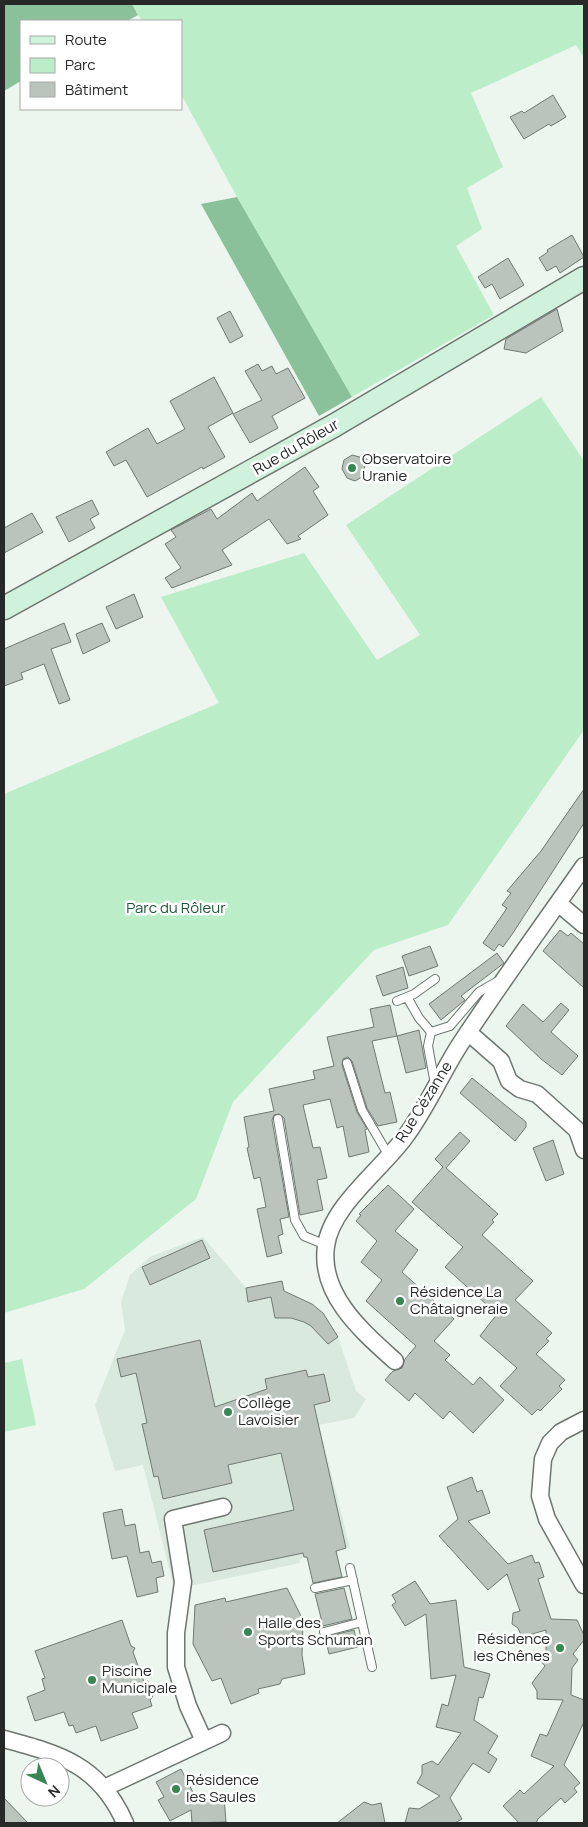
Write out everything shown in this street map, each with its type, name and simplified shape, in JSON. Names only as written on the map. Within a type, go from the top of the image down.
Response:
[{"type":"street","name":"Rue du Rôleur","points":[[4,608],[327,430],[584,278]]},
{"type":"street","name":"Rue Cézanne","points":[[395,1361],[354,1323],[342,1306],[327,1268],[326,1245],[336,1219],[390,1156],[416,1121],[468,1032],[584,866]]},
{"type":"street","points":[[558,903],[584,924]]},
{"type":"street","points":[[468,1032],[501,1061],[509,1080],[520,1088],[538,1094],[577,1130],[584,1150]]},
{"type":"street","points":[[584,1420],[561,1432],[550,1443],[543,1460],[540,1496],[547,1519],[584,1585]]},
{"type":"street","points":[[204,1741],[188,1706],[176,1667],[176,1633],[183,1582],[173,1519],[223,1507]]},
{"type":"street","points":[[104,1788],[222,1733]]},
{"type":"street","points":[[4,1739],[71,1760],[104,1788],[125,1823]]},
{"type":"lane","points":[[430,1032],[450,1026],[479,992],[505,978]]},
{"type":"lane","points":[[397,1001],[418,992],[435,979]]},
{"type":"lane","points":[[407,997],[418,1018],[430,1032],[428,1046],[435,1086]]},
{"type":"lane","points":[[347,1063],[362,1110],[390,1156]]},
{"type":"lane","points":[[278,1119],[295,1220],[304,1236],[326,1245]]},
{"type":"lane","points":[[350,1568],[372,1667]]},
{"type":"lane","points":[[315,1588],[353,1580]]},
{"type":"lane","points":[[324,1632],[362,1622]]},
{"type":"shaded area","name":"Collège Lavoisier","points":[[203,1237],[246,1288],[282,1281],[287,1296],[315,1306],[321,1311],[338,1337],[356,1391],[366,1399],[354,1418],[319,1425],[350,1548],[304,1557],[300,1559],[300,1563],[174,1588],[143,1465],[115,1471],[95,1405],[125,1330],[121,1302],[130,1275],[151,1256]]},
{"type":"green space","points":[[4,4],[132,4],[138,15],[129,20],[20,20],[20,82],[4,91]]},
{"type":"green space","points":[[132,4],[584,4],[584,58],[576,45],[471,93],[503,167],[467,188],[482,229],[456,246],[494,315],[352,397],[237,197],[182,96],[182,20],[141,20]]},
{"type":"green space","points":[[237,197],[352,397],[319,416],[201,204]]},
{"type":"green space","name":"Parc du Rôleur","points":[[541,397],[584,461],[584,730],[448,925],[374,950],[233,1102],[196,1199],[84,1289],[4,1313],[4,794],[219,703],[161,597],[304,553],[377,660],[420,635],[346,525]]},
{"type":"green space","points":[[22,1359],[36,1425],[4,1432],[4,1363]]},
{"type":"building","points":[[553,95],[566,117],[551,126],[549,124],[524,139],[510,117],[522,111],[524,113]]},
{"type":"building","points":[[572,235],[584,257],[560,273],[556,266],[547,271],[539,258],[548,252],[547,250]]},
{"type":"building","points":[[508,258],[524,285],[500,299],[492,284],[485,288],[478,277]]},
{"type":"building","points":[[557,309],[563,331],[526,353],[504,349],[506,339]]},
{"type":"building","points":[[230,311],[243,336],[230,343],[217,318]]},
{"type":"building","points":[[258,364],[262,371],[272,366],[276,374],[288,368],[305,398],[272,416],[278,428],[250,443],[233,414],[262,400],[245,371]]},
{"type":"building","points":[[214,377],[233,413],[208,427],[225,457],[203,469],[202,467],[147,497],[126,460],[114,466],[106,452],[148,428],[157,444],[185,429],[170,401]]},
{"type":"building","name":"Observatoire Uranie","points":[[352,455],[367,459],[362,477],[355,481],[347,478],[342,469],[344,460]]},
{"type":"building","points":[[305,467],[319,487],[313,491],[328,515],[298,536],[301,539],[287,544],[269,519],[222,550],[232,565],[172,588],[165,578],[181,568],[165,544],[176,537],[171,530],[211,509],[217,519],[252,493],[257,501]]},
{"type":"building","points":[[92,500],[99,514],[90,519],[95,528],[69,542],[56,517]]},
{"type":"building","points":[[32,513],[43,532],[4,553],[4,528]]},
{"type":"building","points":[[134,594],[143,617],[116,629],[106,607]]},
{"type":"building","points":[[64,623],[71,642],[51,649],[70,700],[59,704],[44,664],[21,673],[23,679],[4,686],[4,649]]},
{"type":"building","points":[[102,623],[110,641],[83,654],[76,634]]},
{"type":"building","points":[[584,789],[584,823],[513,933],[503,947],[499,944],[494,951],[483,943],[507,908],[502,905],[511,893],[507,891],[541,851]]},
{"type":"building","points":[[560,930],[568,936],[571,933],[584,944],[584,988],[543,951]]},
{"type":"building","points":[[430,946],[438,966],[409,976],[402,956]]},
{"type":"building","points":[[497,953],[504,963],[461,996],[465,1000],[441,1020],[429,1004]]},
{"type":"building","points":[[403,967],[408,988],[383,996],[376,976]]},
{"type":"building","points":[[561,1003],[569,1010],[551,1032],[578,1056],[562,1075],[541,1059],[506,1026],[523,1004],[543,1022]]},
{"type":"building","points":[[390,1005],[397,1036],[372,1041],[385,1093],[390,1092],[397,1122],[378,1126],[367,1108],[352,1061],[348,1057],[343,1059],[342,1065],[357,1112],[367,1129],[365,1130],[369,1152],[349,1157],[343,1126],[337,1128],[330,1099],[303,1105],[313,1148],[320,1147],[327,1178],[317,1180],[323,1210],[300,1215],[284,1118],[279,1114],[274,1115],[272,1120],[289,1217],[280,1219],[283,1234],[278,1236],[282,1253],[267,1257],[257,1209],[266,1207],[260,1177],[254,1179],[247,1148],[249,1147],[244,1117],[274,1111],[269,1089],[315,1079],[313,1071],[334,1066],[327,1037],[374,1027],[370,1009]]},
{"type":"building","points":[[419,1030],[426,1068],[406,1073],[397,1036]]},
{"type":"building","points":[[472,1078],[526,1122],[526,1127],[515,1141],[460,1093]]},
{"type":"building","points":[[460,1132],[470,1141],[446,1168],[498,1214],[492,1220],[494,1222],[482,1235],[533,1281],[515,1300],[552,1333],[546,1339],[549,1341],[536,1354],[565,1380],[559,1386],[562,1389],[540,1411],[538,1409],[532,1415],[500,1386],[517,1368],[480,1336],[497,1314],[445,1267],[463,1247],[412,1202],[443,1167],[435,1159]]},
{"type":"building","points":[[553,1140],[564,1174],[546,1181],[533,1148]]},
{"type":"building","points":[[388,1185],[414,1209],[395,1231],[418,1250],[402,1272],[454,1319],[434,1341],[450,1355],[445,1360],[473,1385],[480,1377],[504,1400],[473,1433],[450,1411],[443,1419],[415,1393],[409,1401],[385,1380],[393,1371],[402,1368],[405,1359],[416,1346],[366,1301],[382,1280],[361,1262],[377,1241],[356,1221],[361,1215],[359,1214]]},
{"type":"building","points":[[202,1240],[210,1258],[150,1285],[142,1267]]},
{"type":"building","points":[[282,1281],[284,1291],[312,1304],[323,1313],[338,1337],[328,1344],[311,1326],[304,1322],[291,1318],[275,1318],[271,1297],[248,1302],[246,1288]]},
{"type":"building","points":[[200,1340],[215,1407],[267,1389],[265,1379],[306,1370],[308,1377],[324,1374],[330,1401],[314,1405],[346,1548],[336,1551],[342,1577],[313,1583],[307,1557],[304,1557],[303,1553],[213,1572],[204,1530],[294,1510],[281,1453],[228,1465],[232,1483],[163,1499],[158,1476],[154,1477],[142,1424],[147,1423],[136,1373],[121,1377],[117,1359]]},
{"type":"building","name":"Résidence les Chênes","points":[[472,1477],[477,1492],[482,1490],[490,1513],[468,1521],[508,1564],[532,1555],[535,1563],[539,1562],[544,1577],[538,1579],[551,1619],[577,1620],[584,1635],[584,1640],[573,1654],[578,1660],[572,1668],[571,1695],[584,1700],[584,1722],[564,1765],[580,1783],[574,1788],[577,1792],[565,1803],[561,1798],[536,1823],[519,1823],[503,1806],[520,1790],[524,1794],[554,1766],[531,1756],[540,1734],[547,1736],[563,1700],[537,1699],[537,1691],[532,1683],[545,1666],[540,1660],[546,1651],[546,1630],[522,1637],[518,1628],[512,1624],[513,1613],[520,1611],[507,1574],[488,1590],[439,1536],[458,1519],[447,1487]]},
{"type":"building","points":[[122,1509],[125,1526],[135,1524],[140,1553],[149,1551],[152,1563],[161,1561],[164,1576],[156,1578],[158,1592],[137,1597],[127,1556],[112,1559],[103,1513]]},
{"type":"building","points":[[415,1581],[430,1604],[456,1600],[464,1667],[490,1674],[483,1698],[479,1697],[474,1720],[498,1736],[488,1753],[497,1759],[489,1773],[473,1763],[464,1776],[450,1798],[462,1819],[455,1823],[405,1823],[409,1808],[419,1809],[440,1796],[417,1783],[422,1774],[422,1765],[432,1761],[438,1765],[461,1733],[436,1727],[442,1704],[448,1706],[456,1675],[431,1679],[426,1614],[405,1626],[392,1605],[396,1602],[392,1595]]},
{"type":"building","name":"Halle des Sports Schuman","points":[[287,1588],[303,1620],[302,1655],[305,1674],[282,1679],[280,1684],[258,1689],[259,1693],[231,1704],[221,1678],[212,1681],[193,1644],[195,1605],[225,1598],[226,1602]]},
{"type":"building","points":[[344,1588],[352,1619],[323,1626],[315,1594]]},
{"type":"building","name":"Piscine Municipale","points":[[122,1620],[131,1646],[135,1648],[133,1652],[144,1682],[148,1681],[153,1696],[150,1700],[152,1706],[132,1713],[138,1728],[101,1741],[96,1726],[76,1733],[73,1725],[69,1726],[64,1712],[35,1721],[27,1697],[45,1690],[42,1679],[45,1678],[35,1651]]},
{"type":"building","points":[[354,1630],[358,1647],[329,1654],[325,1637]]},
{"type":"building","name":"Résidence les Saules","points":[[181,1769],[197,1800],[224,1798],[226,1822],[192,1823],[191,1810],[170,1821],[158,1800],[164,1797],[156,1782]]},
{"type":"building","points":[[4,1798],[28,1823],[4,1823]]},
{"type":"building","points":[[364,1802],[372,1805],[381,1803],[385,1823],[337,1823]]},
{"type":"place","name":"Observatoire Uranie","points":[[352,468]]},
{"type":"place","name":"Résidence La Châtaigneraie","points":[[400,1301]]},
{"type":"place","name":"Collège Lavoisier","points":[[228,1412]]},
{"type":"place","name":"Halle des Sports Schuman","points":[[248,1632]]},
{"type":"place","name":"Résidence les Chênes","points":[[560,1648]]},
{"type":"place","name":"Piscine Municipale","points":[[92,1680]]},
{"type":"place","name":"Résidence les Saules","points":[[176,1789]]}]
